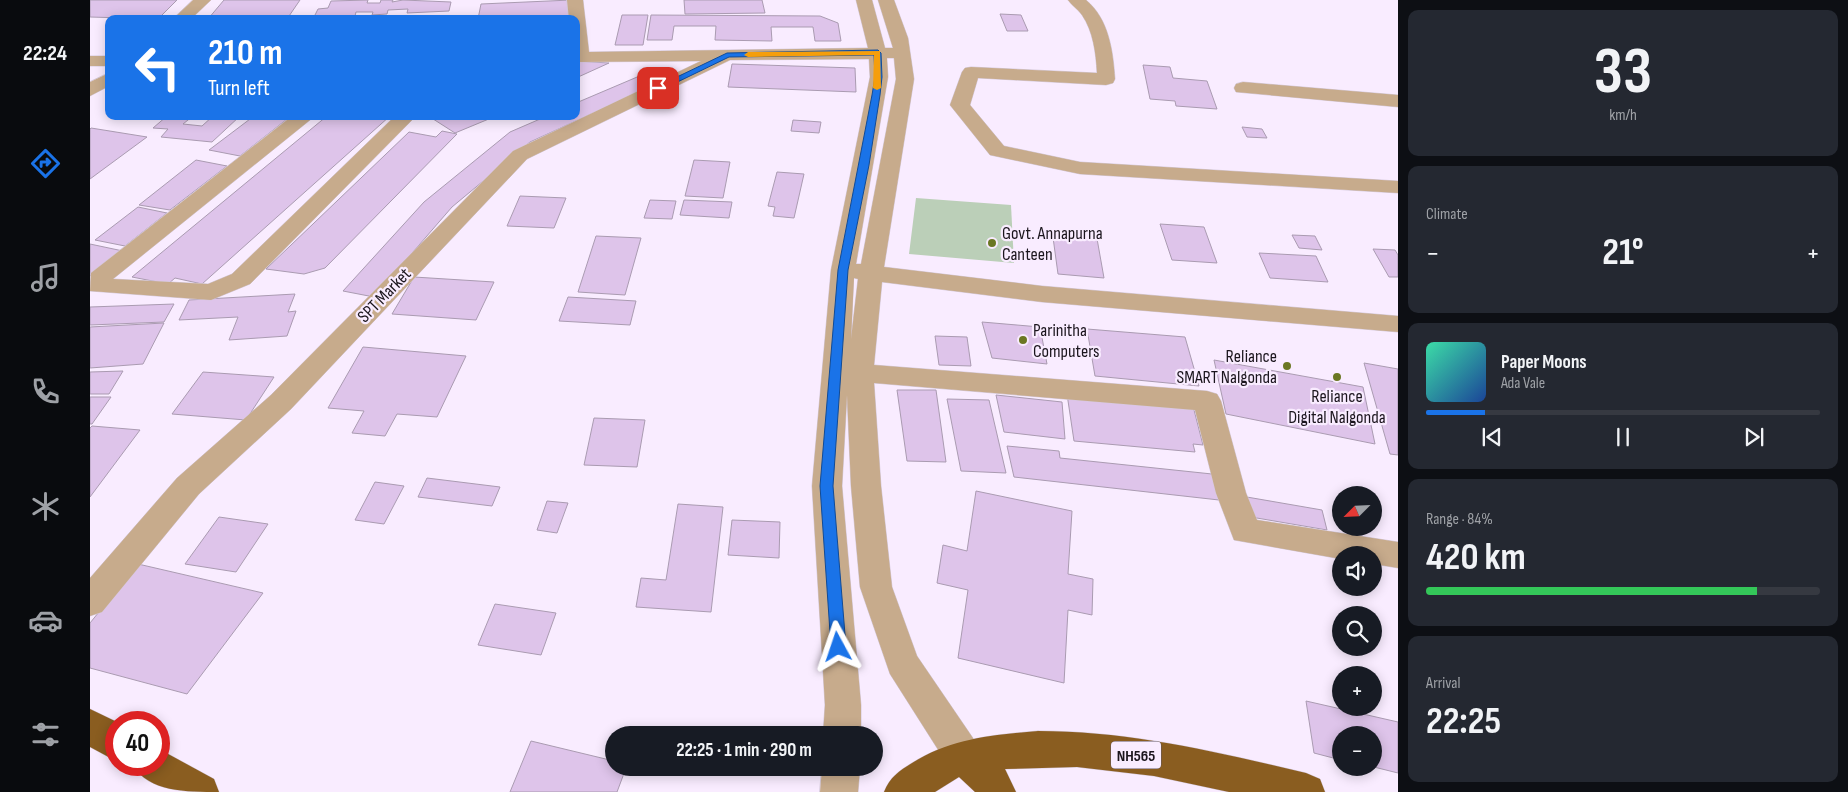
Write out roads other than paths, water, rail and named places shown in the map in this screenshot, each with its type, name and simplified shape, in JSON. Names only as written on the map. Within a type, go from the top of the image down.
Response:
[{"type":"highway","points":[[90,726],[105,736]]},
{"type":"highway","name":"NH565","points":[[903,792],[916,781],[964,757],[1036,747],[1117,751],[1214,770],[1306,792]]},
{"type":"highway","points":[[964,757],[990,780],[997,792]]},
{"type":"street","points":[[186,15],[204,0]]},
{"type":"street","points":[[576,0],[577,15]]},
{"type":"street","points":[[842,726],[843,705],[826,486],[857,272],[864,165],[877,87],[878,53],[864,0]]},
{"type":"street","points":[[886,0],[896,23],[905,78],[857,272],[866,486],[876,587],[902,663],[964,757]]},
{"type":"street","points":[[1076,0],[1094,18],[1106,59],[1106,79],[971,72],[960,105],[997,150],[1080,168],[1398,187]]},
{"type":"street","points":[[580,56],[902,53]]},
{"type":"street","name":"SPT Market","points":[[90,602],[188,486],[281,402],[520,155],[727,55]]},
{"type":"street","points":[[90,61],[105,61]]},
{"type":"street","points":[[90,90],[105,81]]},
{"type":"street","points":[[1243,88],[1398,101]]},
{"type":"street","points":[[300,120],[100,278],[94,288],[211,292],[241,279],[402,120]]},
{"type":"street","points":[[857,272],[1042,294],[1398,324]]},
{"type":"street","points":[[860,373],[1207,401],[1231,493],[1245,531],[1398,556]]},
{"type":"street","points":[[840,776],[840,792]]},
{"type":"place","name":"Govt. Annapurna Canteen","points":[[992,243]]},
{"type":"place","name":"Parinitha Computers","points":[[1023,340]]},
{"type":"place","name":"Reliance SMART Nalgonda","points":[[1287,366]]},
{"type":"place","name":"Reliance Digital Nalgonda","points":[[1337,377]]}]
